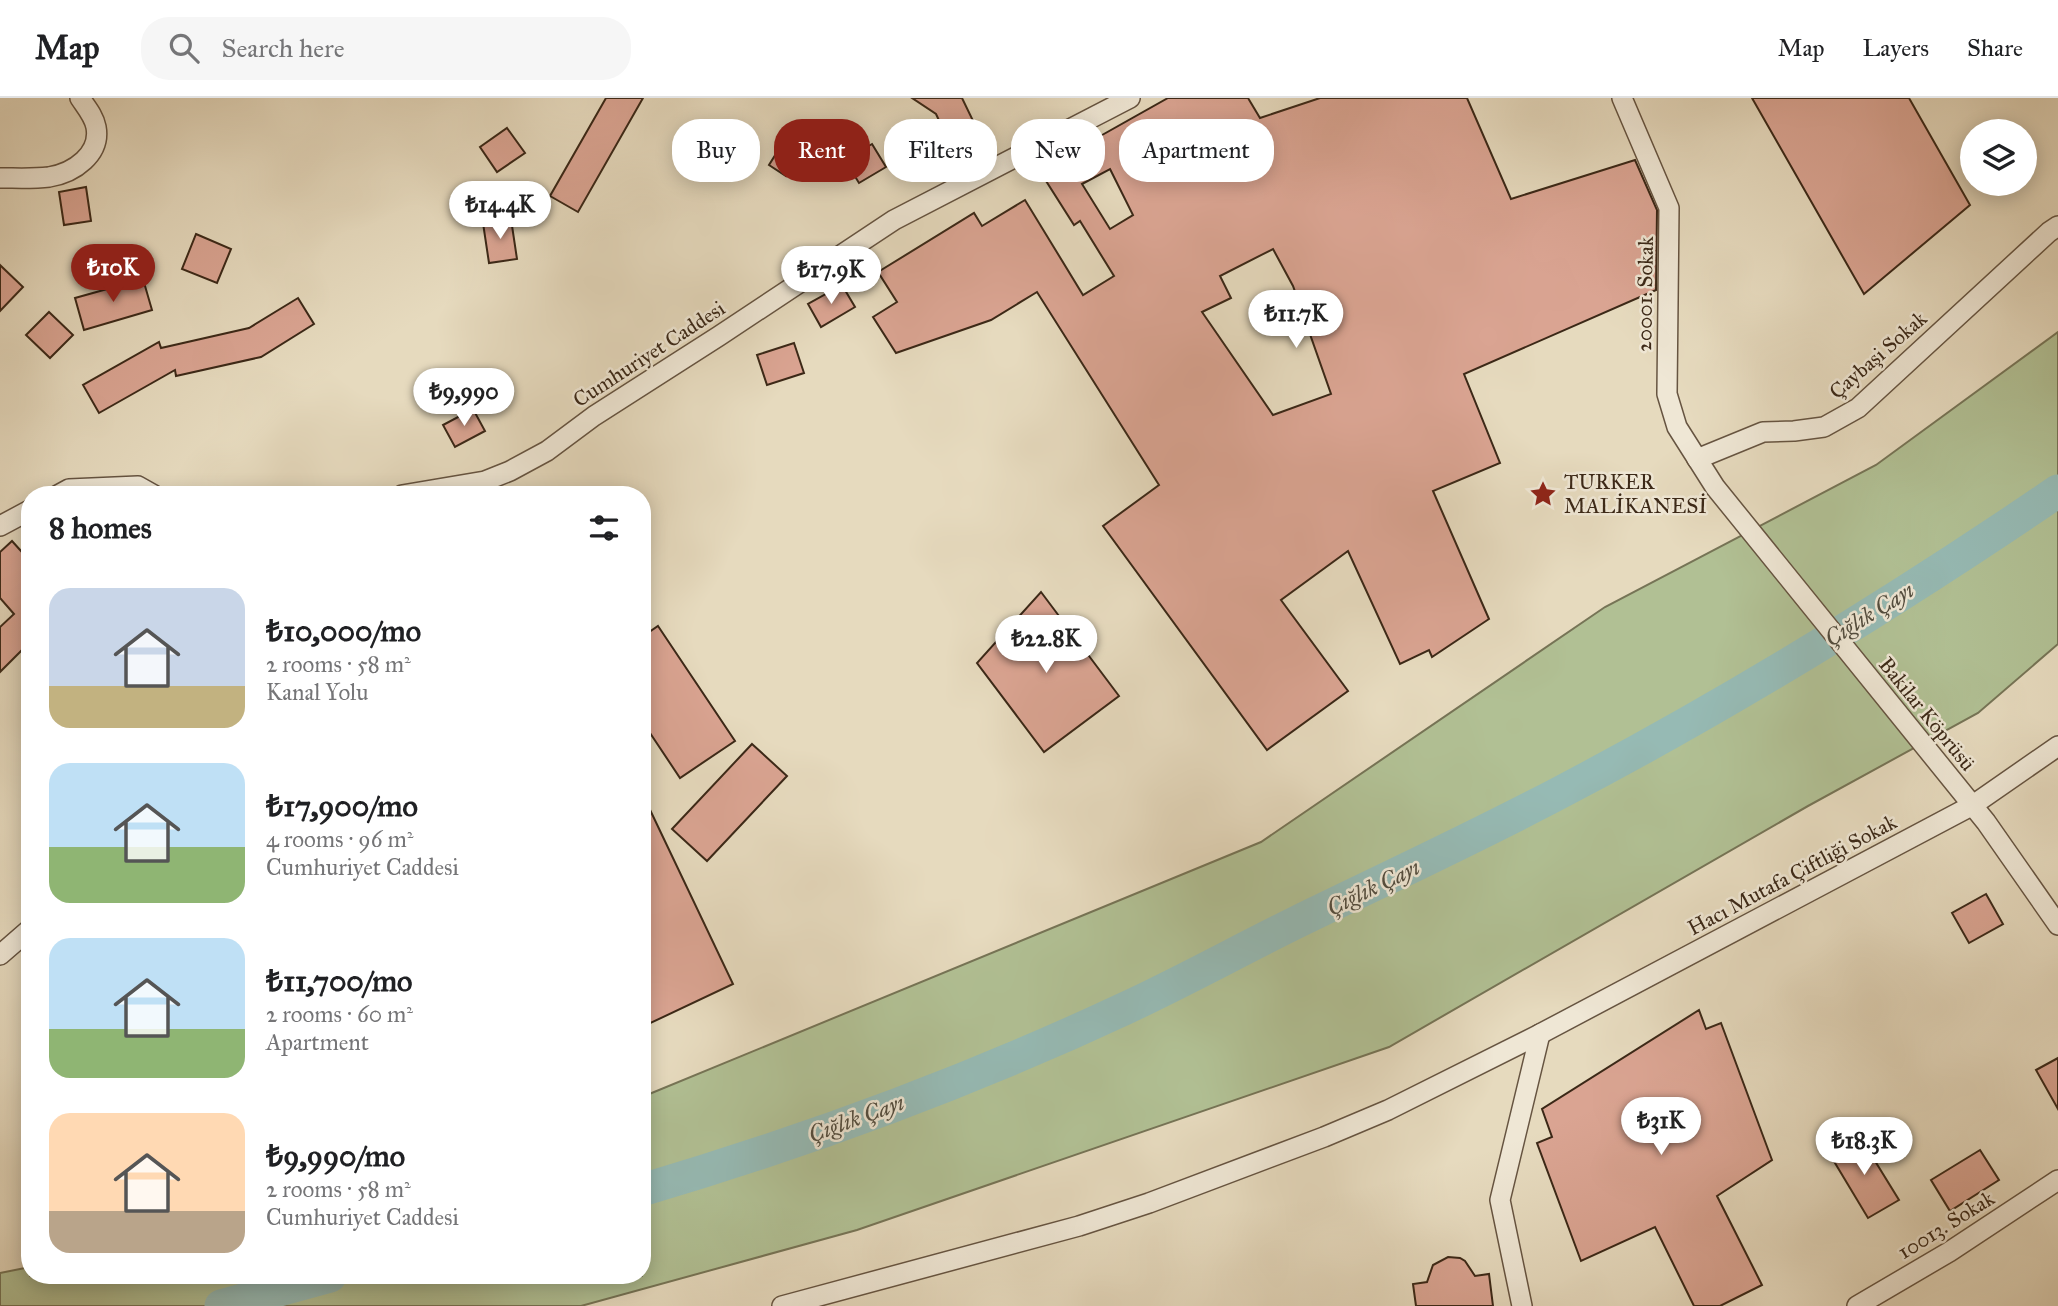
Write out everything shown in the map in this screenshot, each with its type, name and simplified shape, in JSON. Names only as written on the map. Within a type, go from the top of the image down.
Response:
[{"type":"street","points":[[0,178],[50,177],[79,165],[91,154],[96,141],[96,127],[92,115],[80,98]]},
{"type":"street","name":"Cumhuriyet Caddesi","points":[[455,486],[485,481],[547,451],[594,416],[894,220],[1130,98]]},
{"type":"street","name":"20001. Sokak","points":[[1622,98],[1669,208],[1667,394],[1677,427],[1715,487]]},
{"type":"street","name":"Çaybaşi Sokak","points":[[1697,459],[1763,432],[1824,426],[1858,408],[2058,226]]},
{"type":"street","points":[[121,486],[140,486]]},
{"type":"street","name":"Bakilar Köprüsü","points":[[1715,487],[1973,805],[2058,925]]},
{"type":"street","points":[[0,526],[21,515]]},
{"type":"street","name":"Hacı Mutafa Çiftliği Sokak","points":[[782,1306],[1079,1226],[1149,1203],[1388,1110],[1540,1034],[1973,805],[2058,746]]},
{"type":"street","points":[[0,955],[21,937]]},
{"type":"street","points":[[1522,1306],[1500,1200],[1540,1034]]},
{"type":"street","name":"10013. Sokak","points":[[1857,1306],[1949,1252],[2058,1180]]},
{"type":"green space","points":[[2058,332],[2058,644],[1978,713],[1808,806],[1389,1047],[857,1230],[581,1306],[0,1306],[0,1273],[21,1269],[21,1284],[651,1284],[651,1093],[1261,842],[1605,607],[1876,465]]},
{"type":"building","points":[[606,98],[643,98],[578,212],[550,196]]},
{"type":"building","points":[[912,98],[962,98],[972,119],[938,119],[936,114]]},
{"type":"building","points":[[1168,98],[1248,98],[1260,118],[1320,98],[1467,98],[1511,199],[1635,160],[1657,210],[1656,290],[1464,374],[1500,463],[1433,491],[1489,619],[1432,657],[1429,650],[1400,664],[1348,551],[1281,600],[1348,691],[1267,750],[1103,526],[1159,485],[1037,292],[991,320],[896,353],[873,317],[897,302],[878,272],[974,213],[982,226],[1025,200],[1083,295],[1114,276],[1080,221],[1074,225],[1047,182],[1086,182],[1082,184],[1110,229],[1133,215],[1110,169],[1105,172],[1105,133],[1119,126],[1119,182],[1274,182],[1274,119],[1131,119]],"holes":[[[1273,249],[1293,286],[1331,394],[1273,415],[1202,312],[1231,298],[1220,276]]]},
{"type":"building","points":[[1752,98],[1909,98],[1960,187],[1960,196],[1965,196],[1970,205],[1864,294]]},
{"type":"building","points":[[507,128],[525,153],[497,172],[480,147]]},
{"type":"building","points":[[872,144],[884,168],[870,176]]},
{"type":"building","points":[[86,187],[91,221],[64,225],[59,192]]},
{"type":"building","points":[[511,219],[517,259],[489,263],[483,223]]},
{"type":"building","points":[[196,234],[231,249],[217,283],[182,269]]},
{"type":"building","points":[[0,265],[23,287],[0,311]]},
{"type":"building","points":[[143,279],[152,310],[84,330],[75,298]]},
{"type":"building","points":[[842,285],[855,307],[821,327],[808,304]]},
{"type":"building","points":[[298,298],[314,324],[261,357],[176,376],[175,370],[99,413],[83,385],[159,342],[161,348],[249,328]]},
{"type":"building","points":[[49,312],[73,335],[50,358],[26,335]]},
{"type":"building","points":[[794,343],[804,373],[767,385],[757,355]]},
{"type":"building","points":[[473,409],[485,431],[455,447],[443,425]]},
{"type":"building","points":[[12,541],[21,551],[21,651],[0,672],[0,627],[14,614],[0,598],[0,552]]},
{"type":"building","points":[[1041,592],[1119,696],[1044,752],[977,663]]},
{"type":"building","points":[[658,626],[735,741],[680,778],[651,734],[651,631]]},
{"type":"building","points":[[752,744],[787,776],[707,861],[672,829]]},
{"type":"building","points":[[651,812],[733,984],[651,1023]]},
{"type":"building","points":[[1986,894],[2003,924],[1969,943],[1952,913]]},
{"type":"building","points":[[1699,1010],[1706,1029],[1721,1023],[1772,1160],[1717,1196],[1762,1285],[1720,1306],[1694,1306],[1655,1227],[1581,1261],[1537,1143],[1552,1137],[1542,1109]]},
{"type":"building","points":[[2058,1058],[2058,1109],[2036,1070]]},
{"type":"building","points":[[1859,1135],[1899,1200],[1868,1218],[1829,1153]]},
{"type":"building","points":[[1980,1150],[1999,1180],[1950,1211],[1931,1180]]},
{"type":"building","points":[[1448,1257],[1465,1261],[1475,1276],[1489,1274],[1493,1306],[1416,1306],[1413,1284],[1427,1282],[1433,1265]]},
{"type":"waterway","name":"Çığlık Çayı","points":[[651,1187],[766,1151],[948,1085],[1067,1035],[1169,987],[1625,758],[1814,649],[2058,491]]},
{"type":"waterway","name":"Çığlık Çayı","points":[[221,1306],[301,1284]]},
{"type":"place","name":"TURKER MALİKANESİ","points":[[1543,494]]}]
